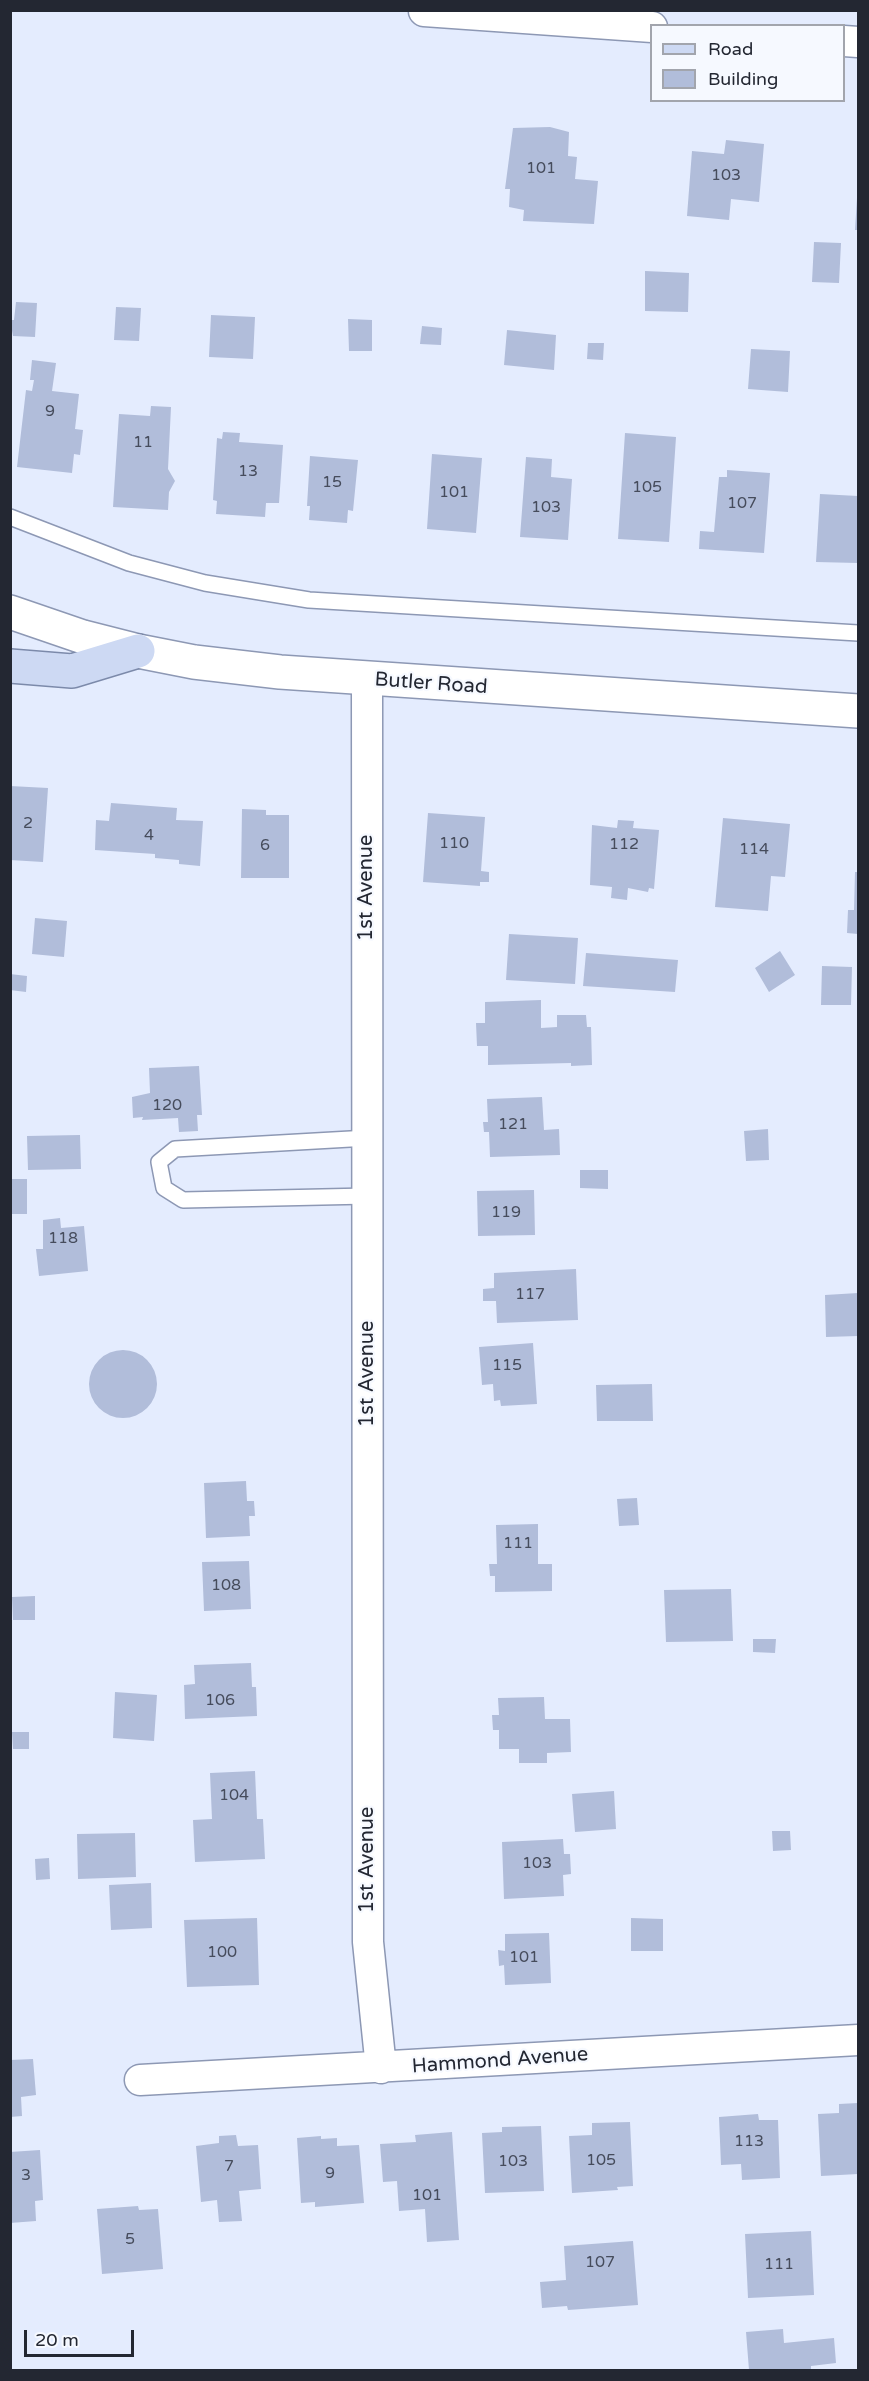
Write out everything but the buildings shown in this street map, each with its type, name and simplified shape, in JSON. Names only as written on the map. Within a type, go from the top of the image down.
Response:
[{"type":"main road","name":"Butler Road","points":[[10,612],[83,637],[194,662],[367,680],[858,711]]},
{"type":"main road","points":[[10,666],[72,671],[138,651]]},
{"type":"street","points":[[424,11],[650,27]]},
{"type":"street","name":"1st Avenue","points":[[367,680],[368,1942],[381,2068]]},
{"type":"street","name":"Hammond Avenue","points":[[140,2080],[858,2040]]},
{"type":"lane","points":[[10,517],[129,563],[205,583],[309,600],[858,633]]},
{"type":"lane","points":[[368,1138],[175,1149],[159,1162],[164,1188],[183,1200],[368,1196]]}]
